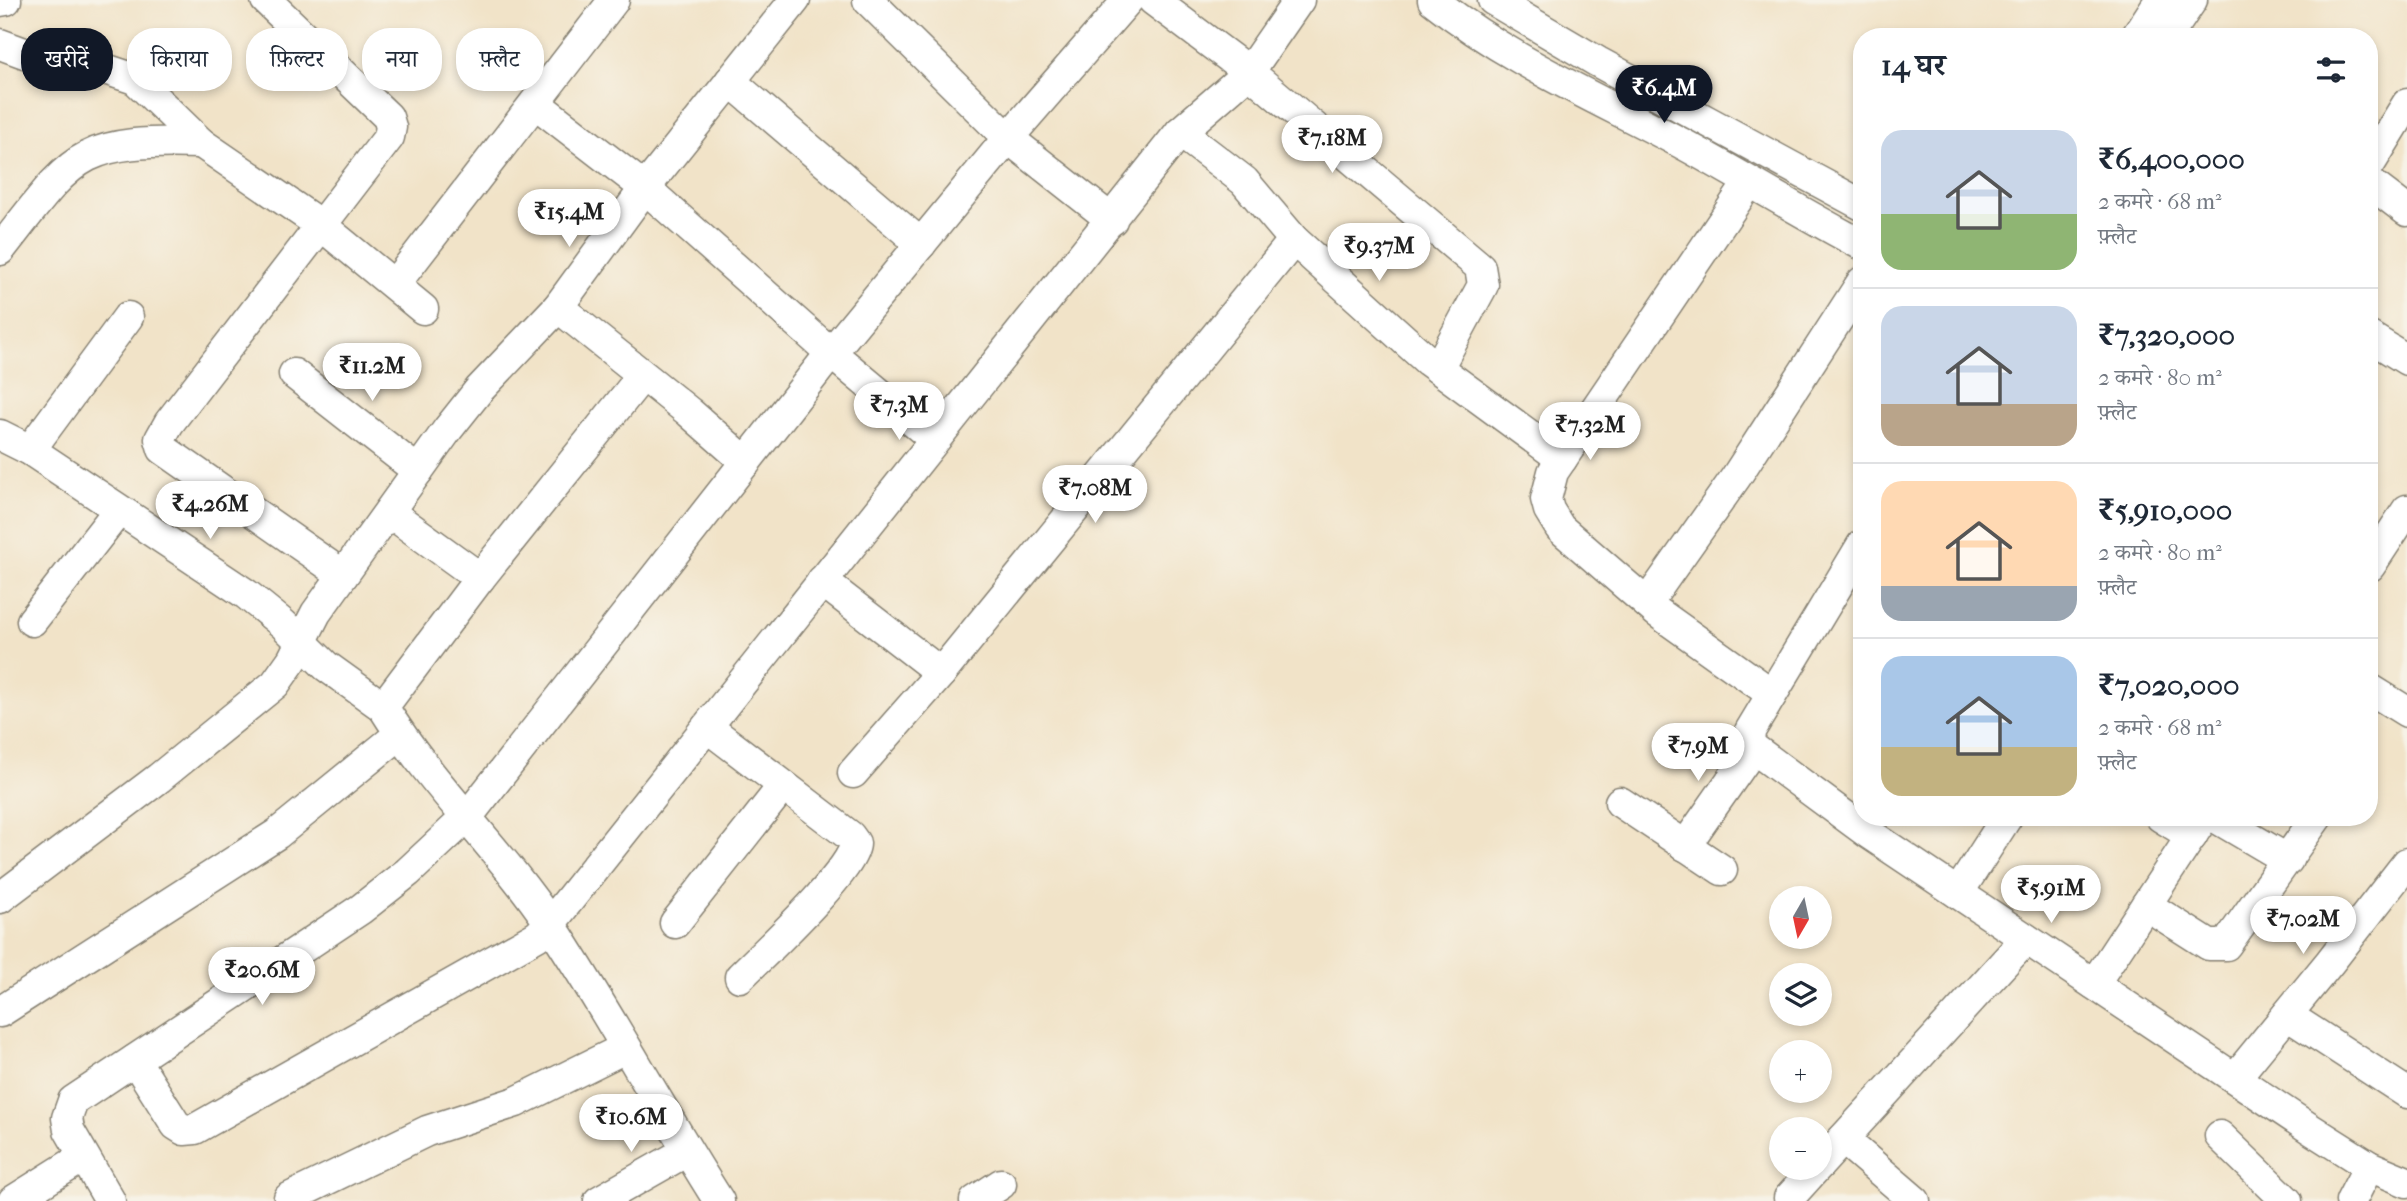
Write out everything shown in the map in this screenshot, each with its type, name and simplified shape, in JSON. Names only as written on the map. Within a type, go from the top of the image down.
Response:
[{"type":"street","points":[[0,1],[6,0]]},
{"type":"street","points":[[266,0],[388,117],[391,127],[389,137],[169,423],[160,439],[163,449],[343,575]]},
{"type":"street","points":[[395,284],[614,0]]},
{"type":"street","points":[[0,898],[258,699],[285,672],[308,625],[479,390],[558,307],[645,188],[795,0]]},
{"type":"street","points":[[868,0],[1008,138],[1112,220]]},
{"type":"street","points":[[110,1201],[69,1130],[67,1118],[73,1101],[369,903],[468,817],[831,353],[1008,138],[1128,0]]},
{"type":"street","points":[[1153,0],[1249,72],[1480,267],[1483,285],[1438,368]]},
{"type":"street","points":[[135,1060],[176,1125],[184,1130],[195,1129],[525,944],[550,924],[1181,132],[1249,72],[1299,0]]},
{"type":"street","points":[[1433,0],[1498,46],[1564,84],[1684,144],[1748,184],[1853,240]]},
{"type":"street","points":[[1493,0],[1598,62],[1853,200]]},
{"type":"street","points":[[2147,28],[2176,3]]},
{"type":"street","points":[[2170,28],[2176,3]]},
{"type":"street","points":[[0,44],[57,65],[108,71],[135,79],[201,143],[321,226],[423,309]]},
{"type":"street","points":[[730,81],[921,244]]},
{"type":"street","points":[[535,103],[645,188],[831,353],[934,439]]},
{"type":"street","points":[[2378,151],[2407,104]]},
{"type":"street","points":[[1181,132],[1244,181],[1294,240],[1438,368],[1562,459]]},
{"type":"street","points":[[0,250],[64,170],[93,151],[133,143],[201,143]]},
{"type":"street","points":[[1748,184],[1562,459],[1548,486],[1546,499],[1560,528],[1647,603],[1772,694]]},
{"type":"street","points":[[2378,189],[2407,211]]},
{"type":"street","points":[[853,773],[941,673],[1294,240]]},
{"type":"street","points":[[1647,603],[1736,477],[1853,296]]},
{"type":"street","points":[[558,307],[746,462]]},
{"type":"street","points":[[30,450],[128,317]]},
{"type":"street","points":[[2378,342],[2407,360]]},
{"type":"street","points":[[294,374],[418,471]]},
{"type":"street","points":[[383,707],[480,578],[642,376]]},
{"type":"street","points":[[0,435],[30,450],[118,512],[246,594],[326,666],[383,707],[400,734],[550,924],[719,1201]]},
{"type":"street","points":[[2378,554],[2407,510]]},
{"type":"street","points":[[32,621],[118,512]]},
{"type":"street","points":[[389,512],[480,578]]},
{"type":"street","points":[[1853,560],[1750,731],[1748,740],[1753,749],[1853,812]]},
{"type":"street","points":[[822,581],[941,673]]},
{"type":"street","points":[[2378,694],[2407,712]]},
{"type":"street","points":[[707,727],[850,836],[856,850],[811,906],[740,977]]},
{"type":"street","points":[[0,1012],[276,834],[400,734]]},
{"type":"street","points":[[1685,846],[1753,749]]},
{"type":"street","points":[[675,923],[783,786]]},
{"type":"street","points":[[1620,802],[1722,870]]},
{"type":"street","points":[[1874,826],[1958,893],[2026,939],[2369,1166],[2407,1182]]},
{"type":"street","points":[[1958,893],[2001,826]]},
{"type":"street","points":[[2230,826],[2288,860]]},
{"type":"street","points":[[2146,905],[2209,945],[2221,946],[2231,940],[2311,826]]},
{"type":"street","points":[[2094,984],[2198,827]]},
{"type":"street","points":[[2235,1078],[2402,879]]},
{"type":"street","points":[[1832,1151],[2026,939]]},
{"type":"street","points":[[2287,1015],[2407,1093]]},
{"type":"street","points":[[289,1198],[427,1131],[516,1102],[625,1048]]},
{"type":"street","points":[[2220,1136],[2287,1201]]},
{"type":"street","points":[[1843,1139],[1914,1201]]},
{"type":"street","points":[[599,1201],[687,1151]]},
{"type":"street","points":[[13,1201],[83,1157]]},
{"type":"street","points":[[2351,1201],[2369,1166]]},
{"type":"street","points":[[1789,1198],[1806,1180]]},
{"type":"street","points":[[975,1201],[1001,1184]]}]
